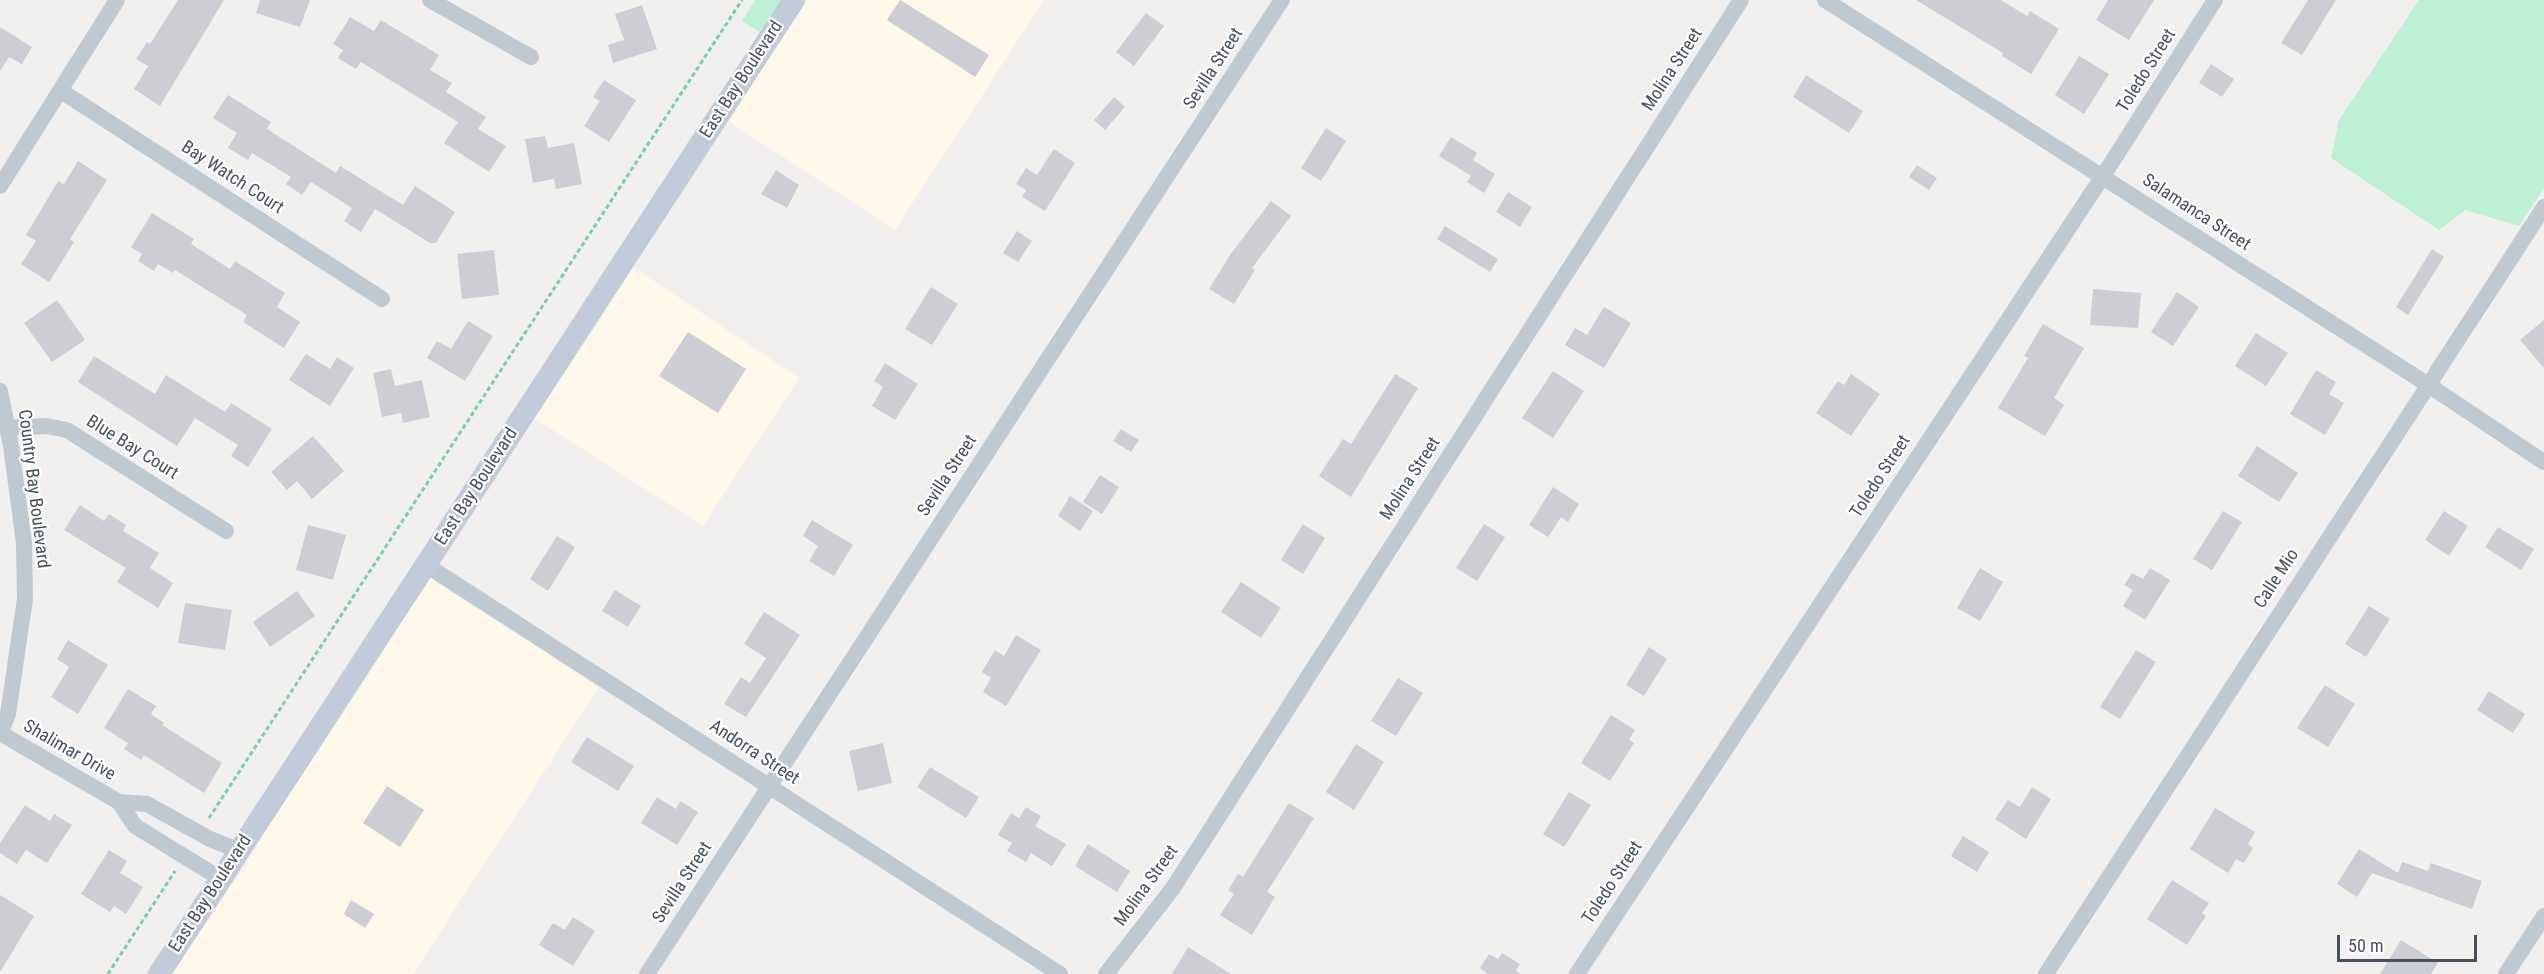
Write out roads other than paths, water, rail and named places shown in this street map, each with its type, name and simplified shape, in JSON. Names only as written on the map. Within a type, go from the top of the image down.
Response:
[{"type":"main road","name":"East Bay Boulevard","points":[[159,974],[794,0]]},
{"type":"street","points":[[0,186],[117,0]]},
{"type":"street","points":[[430,0],[531,57]]},
{"type":"street","name":"Sevilla Street","points":[[647,974],[1282,0]]},
{"type":"street","name":"Molina Street","points":[[1106,974],[1173,888],[1741,0]]},
{"type":"street","name":"Salamanca Street","points":[[1825,0],[2427,384],[2544,462]]},
{"type":"street","name":"Toledo Street","points":[[1577,974],[2103,176],[2215,0]]},
{"type":"street","name":"Bay Watch Court","points":[[61,91],[382,299]]},
{"type":"street","name":"Calle Mio","points":[[2046,974],[2544,207]]},
{"type":"street","name":"Country Bay Boulevard","points":[[0,391],[8,428],[24,543],[25,599],[8,714],[0,733]]},
{"type":"street","name":"Blue Bay Court","points":[[8,428],[46,426],[67,430],[226,531]]},
{"type":"street","name":"Andorra Street","points":[[426,565],[1060,974]]},
{"type":"street","name":"Shalimar Drive","points":[[0,733],[119,802],[147,804],[199,834],[240,851]]},
{"type":"street","name":"Shalimar Drive","points":[[119,802],[135,826],[221,879]]},
{"type":"street","points":[[2506,974],[2544,916]]}]
